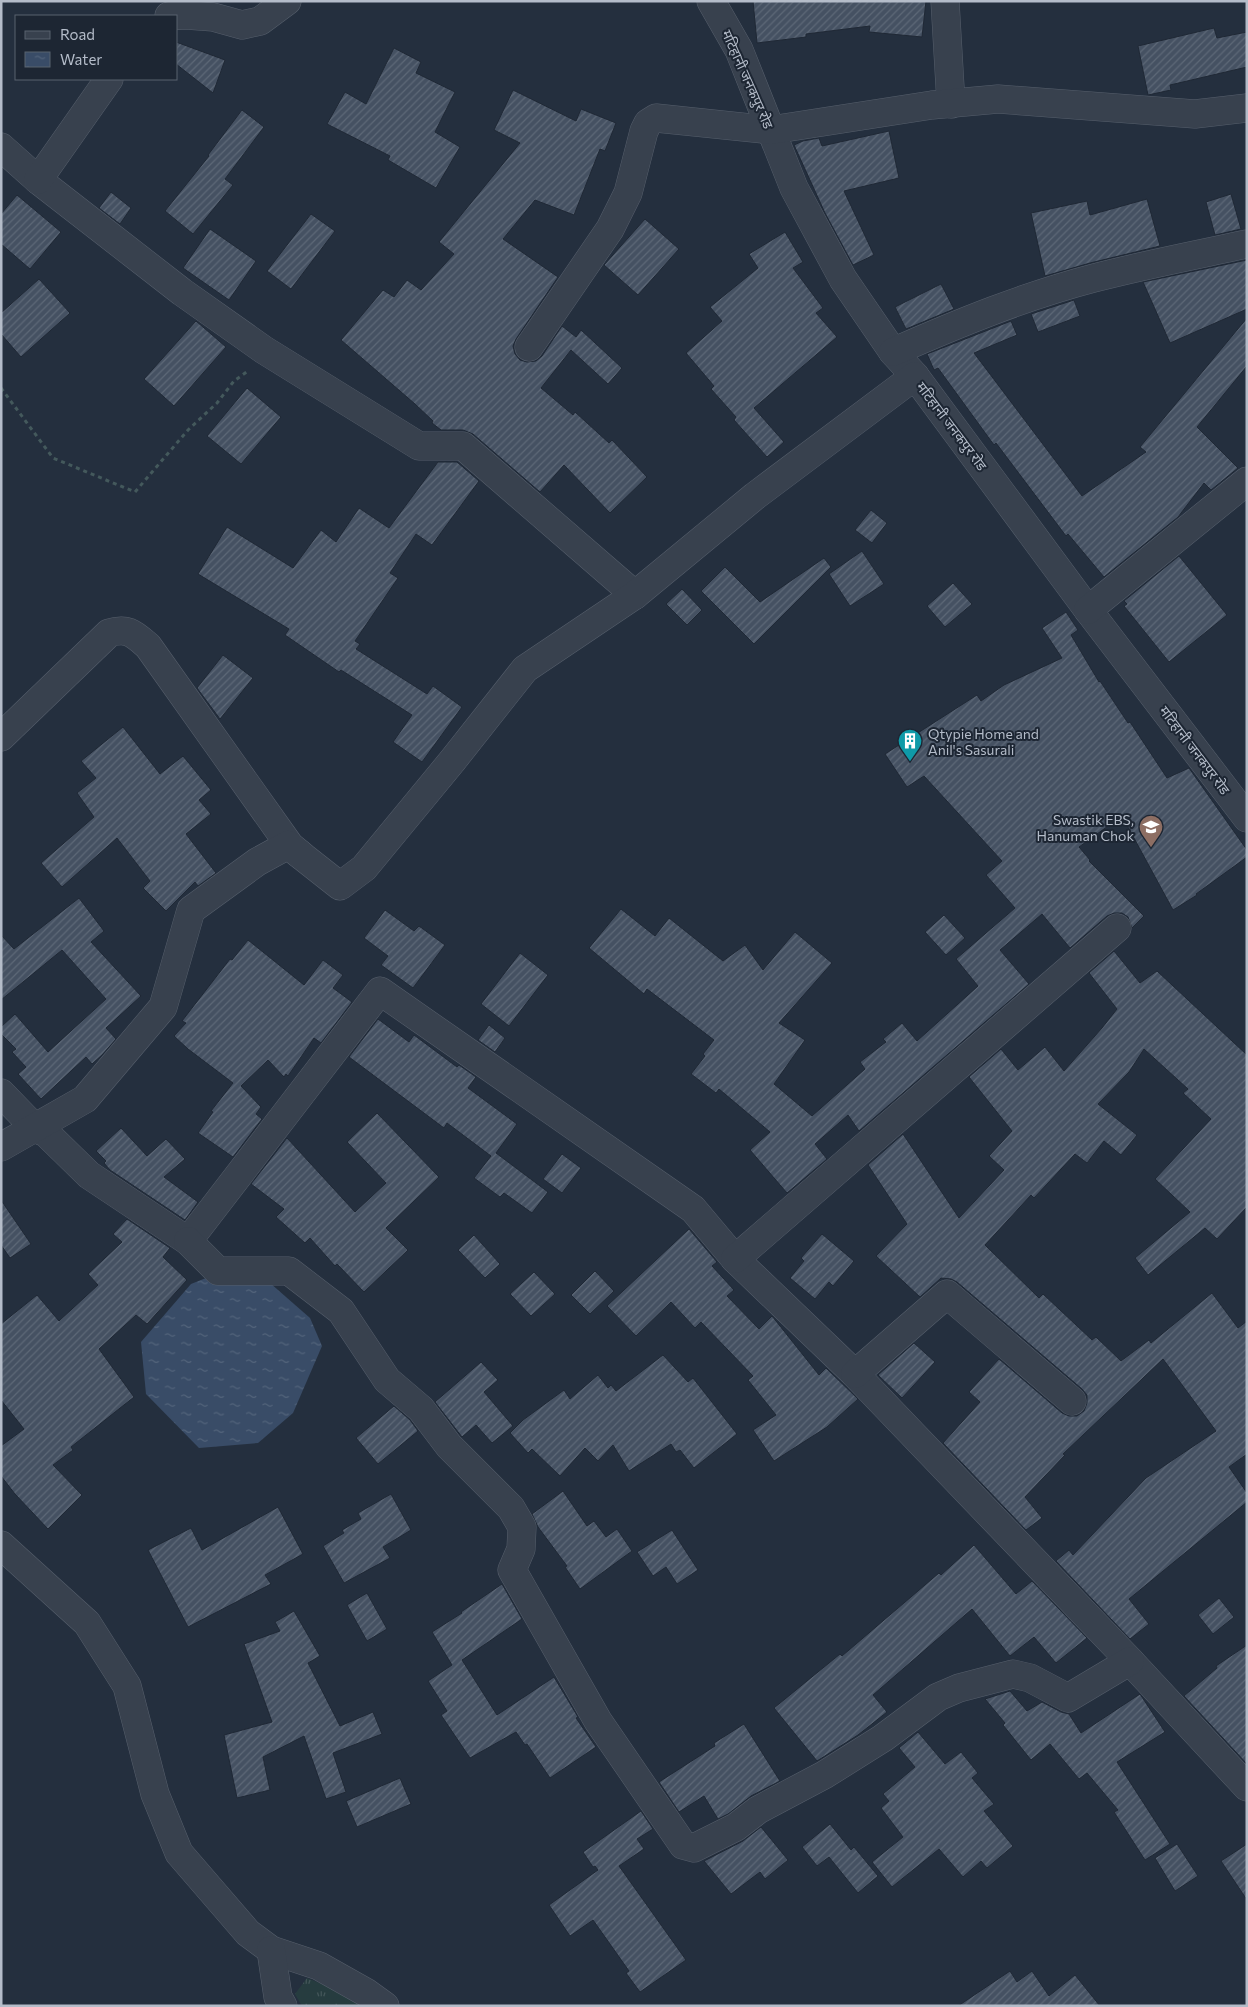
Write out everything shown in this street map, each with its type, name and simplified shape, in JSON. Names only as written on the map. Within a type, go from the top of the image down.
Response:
[{"type":"street","points":[[178,16],[213,17],[242,25],[260,20],[287,1]]},
{"type":"street","name":"मटिहानी जनकपुर रोड","points":[[711,1],[738,50],[794,188],[843,279],[893,352],[915,376],[1088,610],[1247,818]]},
{"type":"street","points":[[945,1],[951,104]]},
{"type":"street","points":[[38,180],[108,80]]},
{"type":"street","points":[[529,347],[610,229],[628,193],[644,131],[648,124],[656,118],[771,130],[951,104],[998,100],[1195,114],[1247,108]]},
{"type":"street","points":[[1,147],[38,180],[182,292],[264,350],[419,446],[463,446],[635,595]]},
{"type":"street","points":[[893,352],[973,318],[1093,278],[1247,244]]},
{"type":"street","points":[[340,886],[364,868],[525,669],[635,595],[755,496],[915,376]]},
{"type":"street","points":[[1088,610],[1247,480]]},
{"type":"street","points":[[1,737],[109,633],[121,630],[134,634],[148,646],[290,846],[340,886]]},
{"type":"street","points":[[1,1147],[85,1099],[163,1007],[192,910],[257,862],[288,845],[340,886]]},
{"type":"street","points":[[735,1259],[1117,928]]},
{"type":"street","points":[[188,1242],[380,991],[693,1209],[735,1259],[855,1374],[1130,1661],[1247,1787]]},
{"type":"street","points":[[1,1093],[35,1128],[46,1133],[89,1175],[188,1242],[218,1271],[289,1271],[341,1311],[387,1380],[421,1409],[449,1446],[511,1508],[522,1527],[521,1549],[512,1570],[598,1721],[684,1845],[694,1848],[736,1827],[758,1810],[824,1775],[883,1738],[938,1697],[959,1688],[1013,1674],[1030,1678],[1068,1698],[1130,1661]]},
{"type":"street","points":[[855,1374],[947,1294],[1072,1401]]},
{"type":"street","points":[[1,1544],[87,1623],[127,1686],[155,1794],[179,1852],[248,1933],[271,1950],[319,1966],[367,1993],[385,2006]]},
{"type":"street","points":[[271,1950],[278,1997],[283,2006]]},
{"type":"path","points":[[1,388],[53,458],[135,492],[188,430],[216,403],[234,381],[248,371],[250,364],[264,350]]},
{"type":"green space","points":[[307,1978],[354,1997],[365,2006],[302,2006],[295,1994]]},
{"type":"water","points":[[221,1272],[270,1283],[310,1318],[322,1346],[293,1413],[258,1443],[199,1448],[146,1394],[141,1342],[191,1284]]},
{"type":"building","points":[[753,1],[926,1],[922,37],[869,32],[870,26],[806,34],[806,37],[757,43]]},
{"type":"building","points":[[1214,28],[1217,38],[1247,32],[1247,67],[1170,85],[1171,90],[1148,95],[1138,46]]},
{"type":"building","points":[[178,43],[225,60],[213,93],[178,66]]},
{"type":"building","points":[[394,48],[421,62],[416,73],[455,92],[435,132],[460,147],[436,188],[388,160],[390,156],[327,124],[345,92],[366,104]]},
{"type":"building","points":[[513,90],[576,121],[581,109],[616,123],[605,151],[600,149],[574,215],[535,200],[503,239],[558,277],[516,339],[513,346],[515,354],[520,360],[527,362],[536,361],[542,356],[562,326],[576,337],[581,330],[622,368],[608,384],[571,350],[541,388],[573,415],[575,412],[609,443],[612,440],[647,477],[610,513],[564,465],[540,492],[473,434],[463,430],[441,430],[415,404],[341,340],[383,290],[394,297],[407,280],[421,290],[454,254],[439,242],[520,143],[494,130]]},
{"type":"building","points":[[242,110],[264,127],[225,179],[233,185],[193,234],[165,211],[209,156]]},
{"type":"building","points":[[889,131],[899,178],[844,191],[874,255],[853,265],[825,213],[794,145],[819,138],[822,146]]},
{"type":"building","points":[[111,192],[131,208],[120,224],[99,208]]},
{"type":"building","points":[[1231,194],[1241,229],[1215,235],[1206,202]]},
{"type":"building","points":[[17,195],[61,232],[30,269],[1,244],[1,214]]},
{"type":"building","points":[[1147,199],[1160,246],[1045,276],[1031,213],[1087,201],[1090,215]]},
{"type":"building","points":[[311,214],[335,231],[291,289],[267,271]]},
{"type":"building","points":[[645,219],[679,249],[638,295],[604,265]]},
{"type":"building","points":[[210,229],[256,261],[229,300],[183,268]]},
{"type":"building","points":[[785,232],[803,262],[793,268],[823,308],[816,313],[837,337],[754,408],[784,442],[767,457],[734,420],[736,417],[711,389],[714,386],[686,353],[722,321],[710,307],[758,268],[749,254]]},
{"type":"building","points":[[1247,260],[1247,309],[1170,343],[1143,282]]},
{"type":"building","points":[[39,279],[70,313],[21,357],[1,334],[1,313]]},
{"type":"building","points":[[941,284],[954,309],[906,329],[895,307]]},
{"type":"building","points":[[1074,300],[1080,316],[1038,332],[1031,314]]},
{"type":"building","points":[[1247,318],[1247,366],[1197,427],[1238,468],[1211,490],[1204,483],[1178,517],[1104,577],[1068,534],[1066,536],[996,443],[994,445],[938,368],[934,370],[927,354],[1011,321],[1017,335],[974,353],[1082,496],[1146,452],[1140,447]]},
{"type":"building","points":[[196,321],[226,347],[174,406],[144,379]]},
{"type":"building","points":[[247,388],[281,417],[241,464],[207,436]]},
{"type":"building","points":[[438,462],[457,462],[479,481],[432,545],[416,534],[390,573],[398,578],[355,641],[360,644],[356,649],[427,694],[433,686],[462,707],[422,762],[393,742],[412,715],[341,670],[339,672],[285,635],[289,629],[198,574],[227,527],[293,568],[321,530],[336,542],[359,508],[389,528]]},
{"type":"building","points":[[871,510],[887,523],[872,543],[855,530]]},
{"type":"building","points":[[862,551],[884,584],[850,606],[829,574]]},
{"type":"building","points":[[1179,556],[1227,615],[1169,662],[1124,606],[1127,604],[1124,601]]},
{"type":"building","points":[[824,558],[831,567],[754,644],[701,591],[725,567],[760,602]]},
{"type":"building","points":[[953,583],[972,604],[945,627],[927,606]]},
{"type":"building","points":[[682,589],[702,610],[687,625],[666,604]]},
{"type":"building","points":[[1066,612],[1078,630],[1071,635],[1099,682],[1128,723],[1130,722],[1167,778],[1189,768],[1247,850],[1247,857],[1197,895],[1173,910],[1122,816],[1079,847],[1089,861],[1144,916],[1132,928],[1128,917],[1122,913],[1114,913],[1107,916],[1070,948],[1042,914],[1000,950],[1029,984],[859,1131],[848,1115],[815,1144],[827,1159],[787,1193],[750,1150],[770,1132],[719,1089],[716,1093],[691,1074],[705,1056],[703,1054],[714,1040],[647,989],[644,994],[589,948],[621,909],[655,936],[669,918],[723,961],[745,945],[763,970],[795,932],[832,963],[779,1023],[805,1040],[774,1084],[812,1116],[865,1069],[860,1062],[886,1042],[883,1039],[902,1023],[917,1041],[978,986],[956,959],[1015,908],[986,875],[1002,861],[924,776],[907,787],[885,754],[977,695],[981,701],[1004,685],[1062,658],[1042,628]]},
{"type":"building","points":[[223,655],[253,678],[220,719],[197,688]]},
{"type":"building","points":[[123,727],[160,774],[183,756],[211,790],[199,800],[211,814],[186,834],[216,873],[198,886],[195,882],[166,911],[143,888],[150,881],[117,838],[62,887],[41,863],[94,817],[77,793],[96,778],[81,761]]},
{"type":"building","points":[[79,898],[104,931],[91,942],[141,996],[106,1028],[116,1039],[102,1055],[92,1064],[86,1057],[41,1099],[18,1074],[26,1067],[12,1052],[16,1049],[1,1034],[1,1027],[15,1014],[48,1052],[106,999],[62,950],[1,1000],[1,935],[14,949]]},
{"type":"building","points":[[385,910],[414,931],[419,926],[445,945],[413,988],[381,965],[388,956],[364,938]]},
{"type":"building","points":[[944,915],[965,938],[946,955],[925,932]]},
{"type":"building","points":[[248,940],[304,985],[323,960],[343,975],[333,988],[352,1002],[321,1043],[314,1038],[288,1076],[286,1074],[284,1077],[268,1060],[241,1086],[261,1107],[256,1114],[262,1119],[233,1157],[198,1133],[213,1112],[211,1111],[233,1083],[174,1036],[186,1023],[182,1021],[230,959],[232,960]]},
{"type":"building","points":[[1114,951],[1140,983],[1157,971],[1247,1055],[1247,1207],[1217,1239],[1205,1228],[1148,1275],[1135,1258],[1190,1212],[1155,1179],[1211,1119],[1183,1093],[1188,1089],[1144,1049],[1129,1072],[1098,1104],[1137,1135],[1121,1155],[1104,1141],[1087,1163],[1075,1154],[1034,1198],[1031,1195],[985,1245],[1039,1298],[1043,1294],[1092,1340],[1096,1337],[1121,1361],[1149,1340],[1151,1343],[1212,1293],[1238,1328],[1247,1321],[1247,1454],[1229,1467],[1247,1493],[1247,1502],[1129,1599],[1149,1624],[1130,1639],[1056,1561],[1069,1550],[1073,1555],[1146,1478],[1216,1431],[1163,1359],[1063,1454],[1065,1455],[1025,1497],[1042,1518],[1026,1530],[943,1443],[980,1402],[969,1392],[999,1359],[1062,1413],[1069,1416],[1077,1416],[1084,1411],[1087,1395],[957,1282],[941,1278],[920,1297],[876,1256],[907,1224],[868,1165],[903,1134],[959,1218],[1004,1170],[989,1156],[1012,1131],[969,1077],[1001,1049],[1018,1070],[1045,1047],[1064,1071],[1117,1009],[1089,973]]},
{"type":"building","points":[[520,953],[548,975],[509,1026],[481,1004]]},
{"type":"building","points":[[378,1019],[409,1042],[414,1035],[457,1067],[459,1065],[476,1077],[468,1088],[517,1124],[496,1153],[548,1192],[532,1213],[504,1193],[500,1197],[474,1178],[491,1156],[447,1123],[444,1128],[349,1057]]},
{"type":"building","points":[[489,1025],[505,1038],[495,1052],[478,1040]]},
{"type":"building","points":[[377,1113],[439,1177],[386,1228],[408,1250],[364,1292],[337,1264],[335,1266],[310,1238],[305,1243],[276,1217],[284,1209],[251,1184],[287,1138],[355,1212],[386,1183],[347,1142]]},
{"type":"building","points":[[121,1128],[147,1156],[166,1139],[185,1159],[164,1177],[198,1202],[185,1220],[110,1170],[104,1163],[106,1161],[96,1151]]},
{"type":"building","points":[[562,1154],[581,1168],[562,1193],[543,1179]]},
{"type":"building","points":[[1,1200],[31,1244],[10,1258],[1,1245]]},
{"type":"building","points":[[127,1219],[170,1248],[163,1257],[187,1280],[147,1324],[136,1315],[99,1349],[134,1397],[71,1447],[73,1450],[53,1465],[82,1495],[48,1529],[1,1476],[1,1446],[24,1429],[1,1400],[1,1324],[37,1295],[59,1321],[98,1285],[88,1274],[122,1242],[113,1234]]},
{"type":"building","points":[[689,1229],[717,1262],[712,1266],[734,1290],[727,1296],[759,1329],[772,1316],[819,1375],[826,1368],[858,1399],[827,1427],[774,1461],[753,1430],[776,1415],[748,1380],[753,1376],[701,1322],[695,1328],[671,1302],[636,1336],[607,1306]]},
{"type":"building","points":[[822,1234],[854,1261],[833,1286],[829,1282],[815,1299],[790,1278],[804,1261],[801,1258]]},
{"type":"building","points":[[474,1235],[500,1264],[485,1278],[458,1250]]},
{"type":"building","points":[[595,1271],[614,1291],[590,1314],[571,1295]]},
{"type":"building","points":[[534,1272],[555,1294],[531,1316],[510,1294]]},
{"type":"building","points":[[914,1343],[935,1362],[902,1398],[878,1375]]},
{"type":"building","points":[[663,1355],[688,1382],[693,1378],[737,1434],[694,1468],[680,1450],[676,1452],[671,1444],[629,1471],[613,1445],[598,1461],[585,1448],[560,1476],[532,1449],[528,1453],[510,1433],[523,1420],[564,1390],[570,1399],[598,1375],[608,1388],[611,1385],[616,1391]]},
{"type":"building","points":[[481,1362],[498,1380],[484,1392],[513,1426],[492,1443],[476,1425],[462,1437],[435,1402]]},
{"type":"building","points":[[394,1406],[410,1420],[418,1431],[378,1464],[356,1438]]},
{"type":"building","points":[[563,1491],[587,1526],[594,1521],[606,1537],[617,1529],[632,1551],[580,1589],[565,1567],[567,1566],[538,1527],[532,1514]]},
{"type":"building","points":[[391,1494],[411,1530],[383,1547],[390,1558],[344,1583],[323,1546],[344,1533],[342,1530],[361,1519],[358,1513]]},
{"type":"building","points":[[278,1507],[303,1554],[265,1575],[271,1584],[188,1627],[148,1550],[191,1528],[202,1550]]},
{"type":"building","points":[[672,1530],[698,1570],[677,1584],[666,1567],[653,1576],[637,1552]]},
{"type":"building","points":[[974,1545],[1016,1594],[1032,1581],[1087,1638],[1056,1663],[1034,1637],[1010,1656],[972,1609],[873,1695],[887,1712],[858,1735],[817,1761],[774,1708],[840,1654],[842,1656],[939,1573],[941,1575]]},
{"type":"building","points":[[502,1584],[522,1619],[462,1660],[497,1715],[554,1677],[578,1717],[576,1718],[596,1747],[550,1778],[527,1744],[525,1745],[516,1732],[470,1758],[441,1715],[447,1711],[428,1681],[452,1665],[432,1632]]},
{"type":"building","points":[[367,1593],[387,1629],[367,1641],[347,1605]]},
{"type":"building","points":[[1219,1598],[1234,1617],[1213,1634],[1198,1615]]},
{"type":"building","points":[[294,1611],[320,1656],[308,1663],[340,1726],[373,1712],[382,1734],[333,1753],[346,1792],[326,1799],[304,1736],[263,1757],[270,1790],[237,1798],[224,1735],[272,1722],[244,1644],[280,1631],[275,1622]]},
{"type":"building","points":[[1247,1645],[1247,1764],[1184,1696],[1217,1668],[1216,1666]]},
{"type":"building","points":[[1010,1691],[1027,1711],[1042,1702],[1069,1714],[1081,1733],[1140,1694],[1165,1732],[1117,1762],[1170,1844],[1145,1860],[1114,1812],[1118,1810],[1087,1773],[1079,1779],[1050,1744],[1031,1760],[1003,1725],[1005,1723],[985,1699]]},
{"type":"building","points":[[744,1724],[780,1781],[751,1796],[728,1814],[718,1819],[704,1796],[679,1812],[659,1782],[715,1746],[714,1743]]},
{"type":"building","points":[[918,1732],[945,1764],[961,1752],[978,1773],[972,1778],[994,1804],[984,1811],[1013,1846],[987,1868],[981,1861],[963,1877],[939,1849],[892,1887],[872,1862],[903,1837],[881,1808],[889,1801],[883,1794],[915,1767],[899,1748]]},
{"type":"building","points":[[400,1778],[411,1804],[357,1827],[346,1801]]},
{"type":"building","points":[[641,1811],[653,1829],[637,1839],[644,1849],[619,1866],[686,1960],[640,1992],[626,1973],[629,1971],[593,1920],[570,1936],[549,1905],[598,1870],[595,1866],[593,1867],[583,1852]]},
{"type":"building","points":[[830,1824],[851,1850],[854,1847],[878,1876],[858,1893],[829,1857],[817,1866],[802,1847]]},
{"type":"building","points":[[761,1827],[788,1860],[765,1879],[760,1872],[731,1894],[704,1861],[743,1841]]},
{"type":"building","points":[[1177,1844],[1198,1876],[1175,1891],[1155,1858]]},
{"type":"building","points":[[1247,1844],[1247,1900],[1221,1861]]},
{"type":"building","points":[[1010,1971],[1017,1982],[1032,1971],[1049,1996],[1075,1975],[1100,2006],[958,2006]]},
{"type":"place","name":"Qtypie Home and Anil's Sasurali","points":[[910,762]]},
{"type":"place","name":"Swastik EBS, Hanuman Chok","points":[[1151,848]]}]
